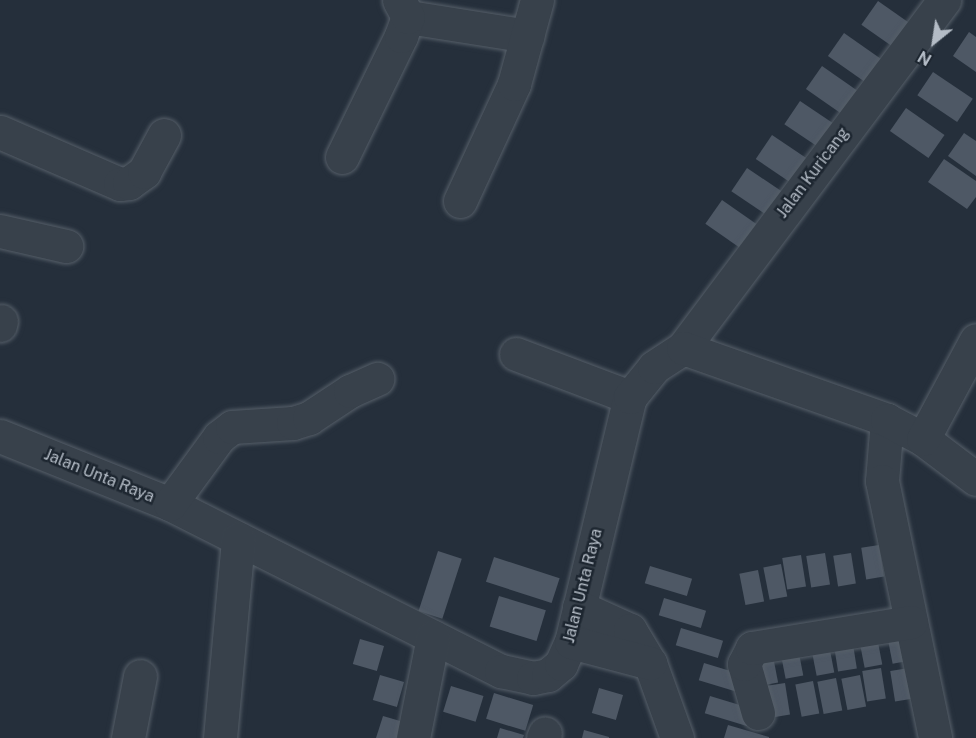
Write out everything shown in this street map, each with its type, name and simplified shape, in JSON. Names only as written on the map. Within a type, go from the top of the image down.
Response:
[{"type":"street","points":[[460,201],[514,84],[537,0]]},
{"type":"street","name":"Jalan Kuricang","points":[[683,348],[944,0]]},
{"type":"street","points":[[342,157],[403,9],[528,36]]},
{"type":"street","points":[[0,132],[120,184],[129,183],[144,172],[164,135]]},
{"type":"street","points":[[0,231],[66,246]]},
{"type":"street","points":[[923,439],[976,340]]},
{"type":"street","points":[[683,348],[887,420],[923,439],[976,479]]},
{"type":"street","name":"Jalan Unta Raya","points":[[0,436],[170,504],[501,671],[533,678],[548,675],[561,664],[571,642],[630,397],[654,367],[683,348]]},
{"type":"street","points":[[516,354],[630,397]]},
{"type":"street","points":[[170,504],[219,437],[232,427],[301,421],[326,409],[350,391],[377,379]]},
{"type":"street","points":[[887,420],[882,482],[935,738]]},
{"type":"street","points":[[220,738],[238,539]]},
{"type":"street","points":[[579,608],[626,626],[650,663],[677,738]]},
{"type":"street","points":[[758,713],[744,664],[752,648],[911,622]]},
{"type":"street","points":[[413,738],[433,637]]},
{"type":"street","points":[[571,642],[650,663]]},
{"type":"street","points":[[128,738],[140,676]]},
{"type":"building","points":[[878,1],[917,28],[900,52],[861,25]]},
{"type":"building","points":[[969,32],[976,37],[976,72],[953,56]]},
{"type":"building","points":[[844,33],[883,60],[866,83],[828,56]]},
{"type":"building","points":[[822,66],[862,94],[846,117],[806,89]]},
{"type":"building","points":[[933,72],[973,99],[957,122],[917,95]]},
{"type":"building","points":[[800,101],[840,128],[824,151],[784,124]]},
{"type":"building","points":[[906,108],[945,135],[928,158],[890,131]]},
{"type":"building","points":[[964,133],[976,141],[976,176],[948,156]]},
{"type":"building","points":[[772,135],[812,162],[796,186],[756,159]]},
{"type":"building","points":[[944,159],[976,181],[976,197],[967,209],[928,182]]},
{"type":"building","points":[[747,168],[787,195],[771,218],[731,191]]},
{"type":"building","points":[[722,200],[762,228],[746,252],[705,224]]},
{"type":"building","points":[[879,545],[884,577],[866,579],[861,548]]},
{"type":"building","points":[[438,551],[462,559],[442,619],[419,611]]},
{"type":"building","points":[[825,553],[830,585],[811,588],[806,556]]},
{"type":"building","points":[[851,553],[856,584],[838,586],[833,556]]},
{"type":"building","points":[[801,555],[806,587],[787,590],[782,558]]},
{"type":"building","points":[[494,557],[560,578],[552,603],[486,582]]},
{"type":"building","points":[[781,564],[787,596],[770,600],[763,567]]},
{"type":"building","points":[[650,566],[692,579],[687,596],[645,583]]},
{"type":"building","points":[[758,570],[764,601],[745,605],[739,574]]},
{"type":"building","points":[[499,596],[546,610],[537,641],[490,627]]},
{"type":"building","points":[[664,598],[706,611],[701,628],[659,615]]},
{"type":"building","points":[[681,628],[723,641],[718,658],[676,645]]},
{"type":"building","points":[[904,628],[910,660],[893,664],[886,631]]},
{"type":"building","points":[[876,632],[882,664],[865,668],[858,635]]},
{"type":"building","points":[[852,638],[857,669],[838,672],[833,641]]},
{"type":"building","points":[[360,639],[384,646],[377,671],[353,664]]},
{"type":"building","points":[[828,640],[834,672],[817,676],[810,643]]},
{"type":"building","points":[[797,643],[803,675],[786,679],[779,646]]},
{"type":"building","points":[[772,651],[778,682],[760,686],[754,654]]},
{"type":"building","points":[[704,663],[746,676],[741,693],[699,680]]},
{"type":"building","points":[[881,668],[886,699],[867,702],[862,671]]},
{"type":"building","points":[[909,668],[914,699],[895,702],[890,671]]},
{"type":"building","points":[[380,675],[404,682],[397,707],[373,700]]},
{"type":"building","points":[[860,675],[866,706],[847,710],[841,679]]},
{"type":"building","points":[[836,678],[842,710],[824,714],[817,682]]},
{"type":"building","points":[[813,681],[819,713],[802,717],[795,684]]},
{"type":"building","points":[[785,683],[790,715],[772,717],[767,686]]},
{"type":"building","points":[[451,686],[484,696],[476,722],[443,712]]},
{"type":"building","points":[[599,688],[623,695],[616,720],[592,713]]},
{"type":"building","points":[[494,693],[533,705],[525,731],[486,719]]},
{"type":"building","points":[[710,696],[752,709],[747,726],[705,713]]},
{"type":"building","points":[[383,716],[407,723],[403,738],[376,738]]},
{"type":"building","points":[[728,725],[769,737],[769,738],[724,738]]},
{"type":"building","points":[[500,728],[524,735],[523,738],[497,738]]},
{"type":"building","points":[[584,730],[609,737],[609,738],[582,738]]}]
